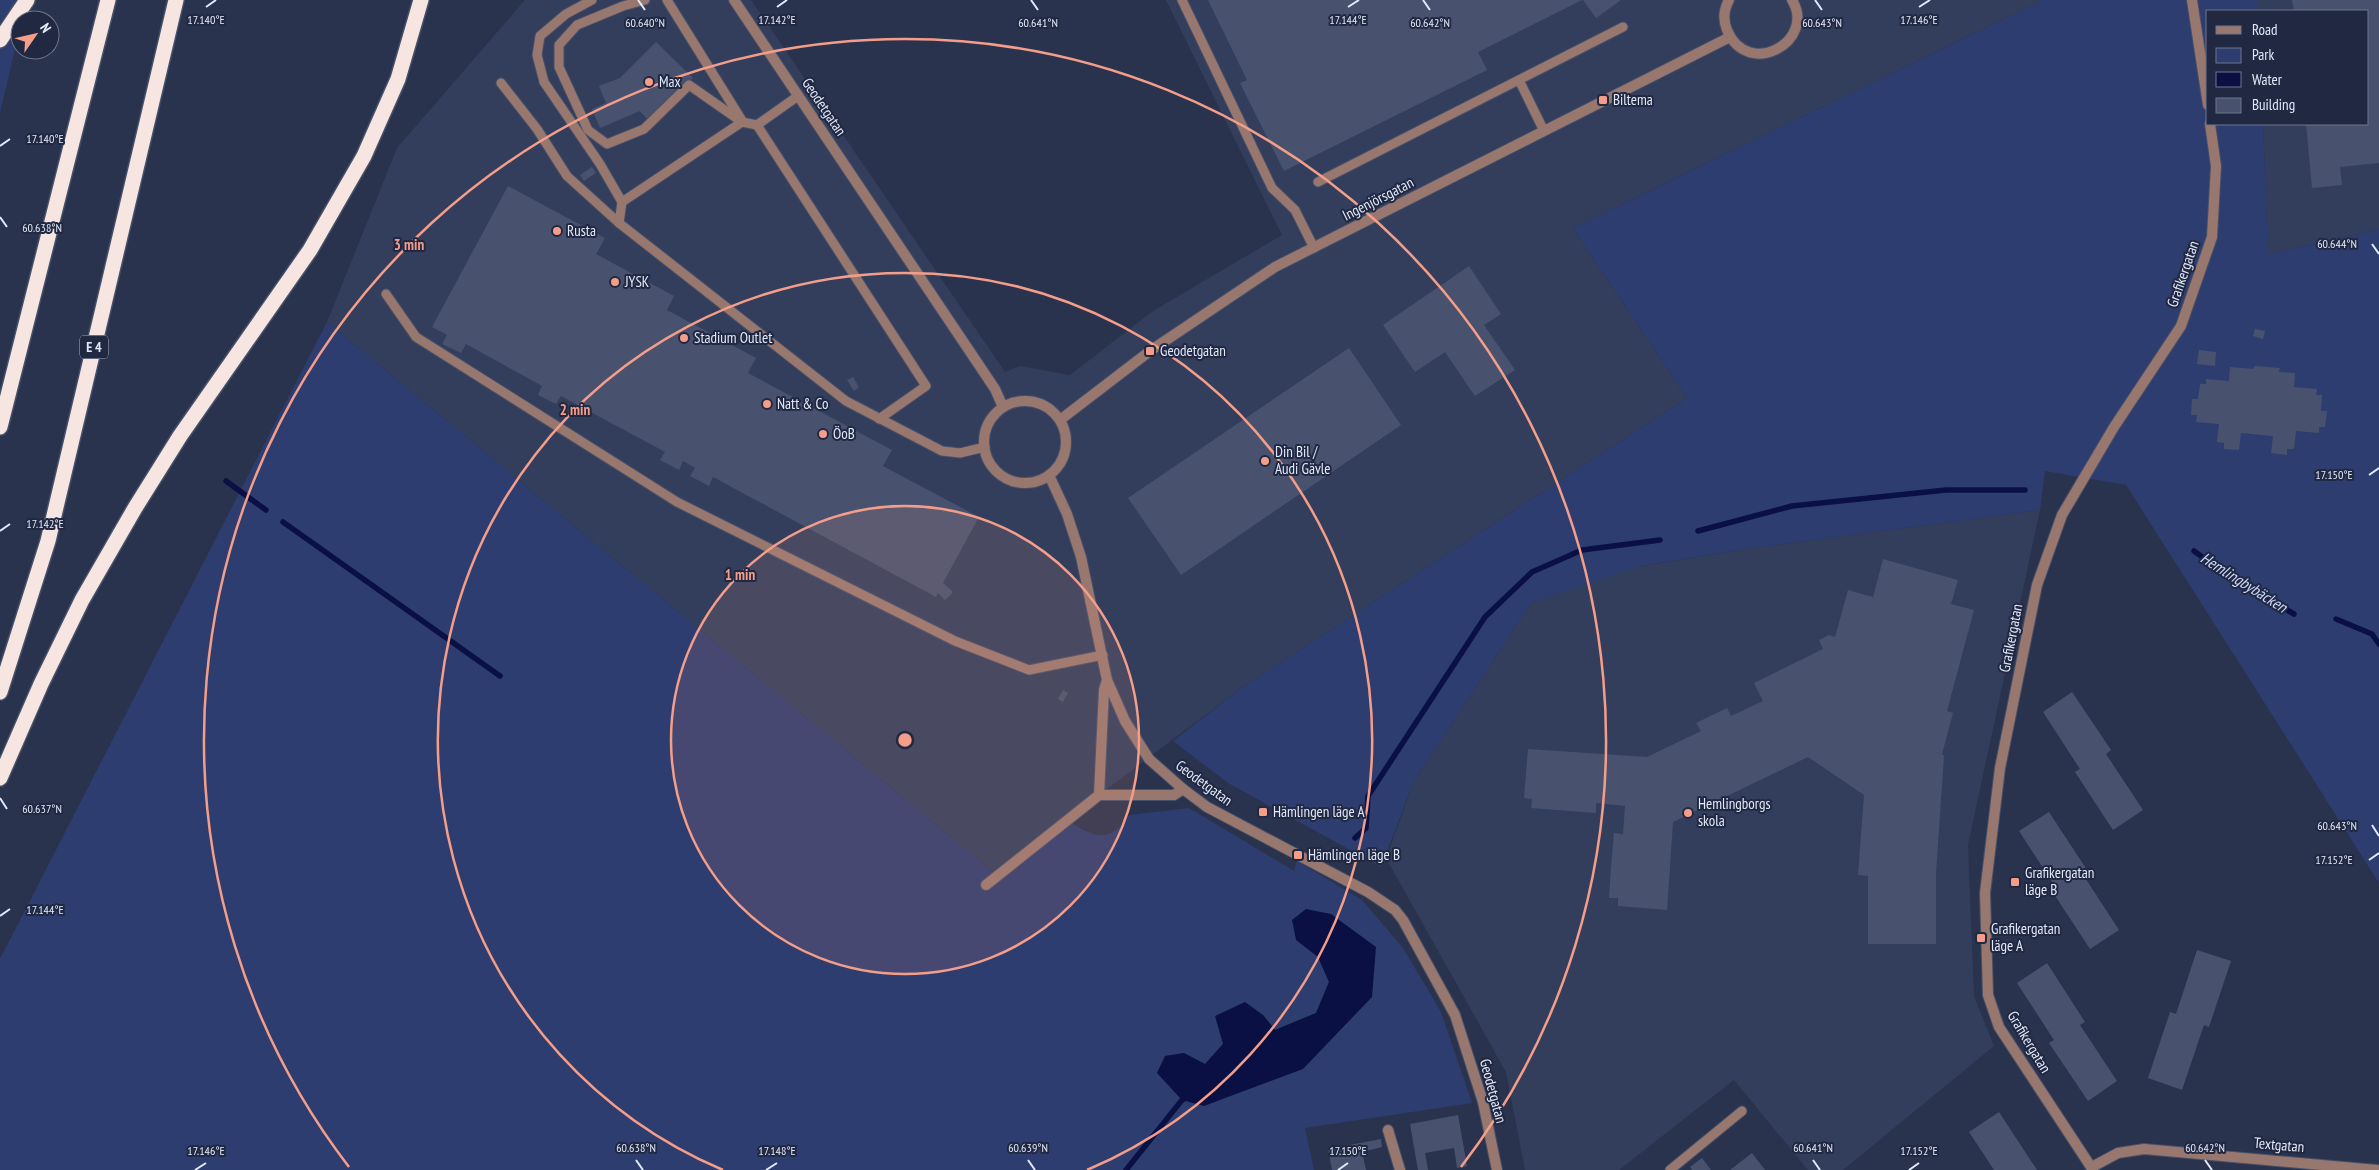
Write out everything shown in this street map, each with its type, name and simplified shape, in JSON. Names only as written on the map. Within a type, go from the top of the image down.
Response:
[{"type":"highway","points":[[0,40],[27,0]]},
{"type":"highway","points":[[0,428],[108,0]]},
{"type":"highway","name":"E 4","points":[[0,692],[48,541],[176,0]]},
{"type":"highway","points":[[0,778],[41,684],[82,600],[135,508],[180,436],[310,250],[364,156],[398,78],[421,0]]},
{"type":"street","name":"Geodetgatan","points":[[734,0],[995,389],[1003,407]]},
{"type":"street","points":[[1729,0],[1724,14],[1725,26],[1730,37],[1738,46],[1754,53],[1772,52],[1782,47],[1790,38],[1795,27],[1797,15],[1796,1]]},
{"type":"street","points":[[2192,0],[2206,92]]},
{"type":"street","name":"Ingenjörsgatan","points":[[1060,420],[1150,351],[1275,267],[1730,37]]},
{"type":"street","name":"Grafikergatan","points":[[2092,1168],[1999,1027],[1988,995],[1984,894],[2000,768],[2037,584],[2062,515],[2114,428],[2181,326],[2212,237],[2216,166],[2210,125]]},
{"type":"street","points":[[1028,401],[1052,410],[1060,420],[1065,432],[1064,456],[1058,467],[1049,475],[1038,481],[1026,483],[1009,479],[994,469],[984,447],[988,425],[994,414],[1003,407],[1015,402],[1028,401]]},
{"type":"street","name":"Geodetgatan","points":[[1049,475],[1067,514],[1081,557],[1107,680],[1124,721],[1149,759],[1207,808],[1368,892],[1395,910],[1403,920],[1455,1015],[1483,1102],[1497,1170]]},
{"type":"street","points":[[1099,795],[1104,690],[1107,680]]},
{"type":"street","points":[[986,885],[1099,795],[1174,795],[1183,789]]},
{"type":"street","points":[[1388,1130],[1400,1170]]},
{"type":"street","name":"Textgatan","points":[[2092,1168],[2118,1153],[2144,1149],[2377,1170]]},
{"type":"lane","points":[[592,0],[566,14],[540,36],[537,55],[544,82],[600,164],[622,202],[619,223]]},
{"type":"lane","points":[[645,0],[623,6],[577,25],[559,45],[559,67],[588,130],[607,144],[644,129],[689,84],[742,122],[757,124],[798,96]]},
{"type":"lane","points":[[667,0],[742,122]]},
{"type":"lane","points":[[1182,0],[1272,188],[1295,210],[1314,248]]},
{"type":"lane","points":[[1318,182],[1623,27]]},
{"type":"lane","points":[[1519,80],[1544,131]]},
{"type":"lane","points":[[501,83],[537,129],[567,176],[619,223],[846,401],[942,451],[960,453],[984,447]]},
{"type":"lane","points":[[622,202],[742,122]]},
{"type":"lane","points":[[757,124],[926,386],[879,419]]},
{"type":"lane","points":[[386,294],[416,337],[677,502],[955,641],[1029,670],[1102,656]]},
{"type":"lane","points":[[1670,1170],[1742,1111]]},
{"type":"shaded area","points":[[525,0],[751,0],[1005,372],[1020,366],[1070,375],[1153,311],[1282,235],[1166,0],[2043,0],[1573,228],[1687,398],[1240,689],[1099,795],[997,875],[327,322],[397,148]]},
{"type":"shaded area","points":[[2258,0],[2379,0],[2379,229],[2268,254],[2263,125],[2369,125],[2369,10],[2258,10]]},
{"type":"shaded area","name":"Hemlingborgs skola","points":[[2040,510],[1968,845],[1974,996],[1994,1046],[1843,1170],[1808,1170],[1734,1080],[1619,1170],[1525,1170],[1506,1072],[1386,858],[1414,781],[1531,603],[1637,567],[1745,549]]},
{"type":"green space","points":[[0,0],[27,0],[24,10],[10,10],[10,60],[12,60],[0,113]]},
{"type":"green space","points":[[2043,0],[2258,0],[2258,10],[2206,10],[2206,125],[2263,125],[2268,254],[2379,229],[2379,883],[2126,485],[2045,471],[2040,510],[1745,549],[1641,566],[1531,603],[1414,781],[1381,867],[1228,783],[1173,741],[1240,689],[1687,398],[1573,228]]},
{"type":"green space","points":[[327,322],[997,875],[1067,820],[1085,831],[1101,835],[1115,831],[1129,815],[1189,808],[1294,871],[1297,861],[1362,900],[1403,948],[1441,1012],[1472,1103],[1305,1128],[1314,1170],[0,1170],[0,959]],"holes":[[[1296,940],[1372,997],[1182,1100],[1157,1073],[1165,1056],[1184,1053],[1205,1064],[1223,1044],[1263,1015],[1275,1030],[1316,1013],[1329,982],[1318,957]]]},
{"type":"water","points":[[1306,909],[1331,914],[1376,947],[1372,997],[1303,1069],[1204,1106],[1182,1100],[1157,1073],[1165,1056],[1184,1053],[1205,1064],[1223,1044],[1215,1016],[1245,1002],[1263,1015],[1275,1030],[1316,1013],[1329,982],[1318,957],[1296,940],[1292,920]]},
{"type":"building","points":[[1208,0],[1582,0],[1478,52],[1487,70],[1284,171],[1240,83],[1247,80]]},
{"type":"building","points":[[1583,0],[1621,0],[1596,18]]},
{"type":"building","points":[[2292,0],[2379,0],[2379,163],[2340,167],[2342,185],[2312,188],[2306,125],[2369,125],[2369,10],[2294,10]]},
{"type":"building","name":"Max","points":[[656,42],[693,78],[649,121],[640,111],[600,128],[592,109],[606,103],[599,86],[620,78]]},
{"type":"building","points":[[592,167],[596,173],[584,181],[580,175]]},
{"type":"building","points":[[508,186],[605,238],[596,254],[674,296],[667,310],[756,358],[748,373],[892,450],[883,466],[979,517],[943,583],[953,592],[945,600],[938,593],[936,597],[713,477],[709,486],[690,476],[695,468],[683,461],[679,470],[660,460],[665,452],[561,396],[556,404],[538,395],[542,386],[466,344],[461,353],[442,344],[447,335],[432,327]]},
{"type":"building","points":[[1469,266],[1501,314],[1484,325],[1515,370],[1475,396],[1445,352],[1415,372],[1383,325]]},
{"type":"building","points":[[2255,329],[2265,331],[2263,339],[2253,336]]},
{"type":"building","name":"Din Bil / Audi Gävle","points":[[1349,348],[1401,425],[1181,575],[1128,498]]},
{"type":"building","points":[[2199,350],[2216,352],[2215,366],[2197,364]]},
{"type":"building","points":[[2254,366],[2280,368],[2279,372],[2295,373],[2294,387],[2317,389],[2316,395],[2322,395],[2321,411],[2327,411],[2325,427],[2319,427],[2319,433],[2296,431],[2294,449],[2287,449],[2287,455],[2271,453],[2273,436],[2241,433],[2239,450],[2224,449],[2224,443],[2217,442],[2219,424],[2196,422],[2197,415],[2191,415],[2192,399],[2198,399],[2200,384],[2206,384],[2206,379],[2229,381],[2230,367],[2254,369]]},
{"type":"building","points":[[853,377],[859,387],[854,391],[847,380]]},
{"type":"building","points":[[1883,559],[1958,580],[1951,604],[1974,610],[1947,711],[1953,713],[1942,754],[1944,756],[1936,873],[1936,944],[1868,944],[1868,876],[1858,875],[1864,795],[1808,757],[1673,822],[1667,910],[1618,906],[1618,898],[1609,898],[1611,867],[1614,833],[1623,834],[1625,806],[1596,803],[1596,813],[1531,808],[1532,799],[1524,798],[1528,749],[1647,757],[1701,731],[1696,723],[1727,708],[1731,716],[1763,701],[1754,683],[1823,649],[1819,640],[1829,635],[1835,637],[1848,590],[1873,597]]},
{"type":"building","points":[[1063,690],[1068,693],[1063,702],[1058,699]]},
{"type":"building","points":[[2072,692],[2111,750],[2106,754],[2143,810],[2113,830],[2075,772],[2080,769],[2043,712]]},
{"type":"building","points":[[2049,812],[2087,870],[2082,873],[2119,930],[2090,949],[2052,891],[2056,888],[2019,831]]},
{"type":"building","points":[[2197,950],[2231,961],[2209,1027],[2204,1025],[2182,1090],[2148,1078],[2170,1012],[2176,1014]]},
{"type":"building","points":[[2047,963],[2085,1022],[2080,1025],[2117,1081],[2088,1101],[2049,1043],[2054,1040],[2017,983]]},
{"type":"building","points":[[1999,1112],[2037,1170],[1994,1170],[1969,1132]]},
{"type":"building","points":[[1458,1115],[1467,1166],[1457,1168],[1454,1148],[1425,1153],[1428,1170],[1418,1170],[1410,1124]]},
{"type":"building","points":[[1381,1139],[1382,1147],[1362,1152],[1366,1170],[1332,1170],[1328,1149]]},
{"type":"building","points":[[1752,1153],[1765,1170],[1730,1170]]},
{"type":"building","points":[[1702,1158],[1711,1170],[1692,1170],[1690,1167]]},
{"type":"waterway","points":[[226,481],[266,510]]},
{"type":"waterway","points":[[1698,531],[1792,506],[1946,490],[2025,490]]},
{"type":"waterway","points":[[283,522],[500,676]]},
{"type":"waterway","points":[[1355,838],[1366,828],[1368,796],[1485,617],[1532,572],[1582,550],[1660,540]]},
{"type":"waterway","name":"Hemlingbybäcken","points":[[2194,551],[2230,577],[2294,614]]},
{"type":"waterway","name":"Hemlingbybäcken","points":[[2336,619],[2372,634],[2379,644]]},
{"type":"waterway","points":[[1126,1170],[1182,1100],[1189,1096]]},
{"type":"place","name":"Max","points":[[649,82]]},
{"type":"place","name":"Biltema","points":[[1603,100]]},
{"type":"place","name":"Rusta","points":[[557,231]]},
{"type":"place","name":"JYSK","points":[[615,282]]},
{"type":"place","name":"Stadium Outlet","points":[[684,338]]},
{"type":"place","name":"Geodetgatan","points":[[1150,351]]},
{"type":"place","name":"Natt & Co","points":[[767,404]]},
{"type":"place","name":"ÖoB","points":[[823,434]]},
{"type":"place","name":"Din Bil / Audi Gävle","points":[[1265,461]]},
{"type":"place","name":"Hämlingen läge A","points":[[1263,812]]},
{"type":"place","name":"Hemlingborgs skola","points":[[1688,813]]},
{"type":"place","name":"Hämlingen läge B","points":[[1298,855]]},
{"type":"place","name":"Grafikergatan läge B","points":[[2015,882]]},
{"type":"place","name":"Grafikergatan läge A","points":[[1981,938]]}]
